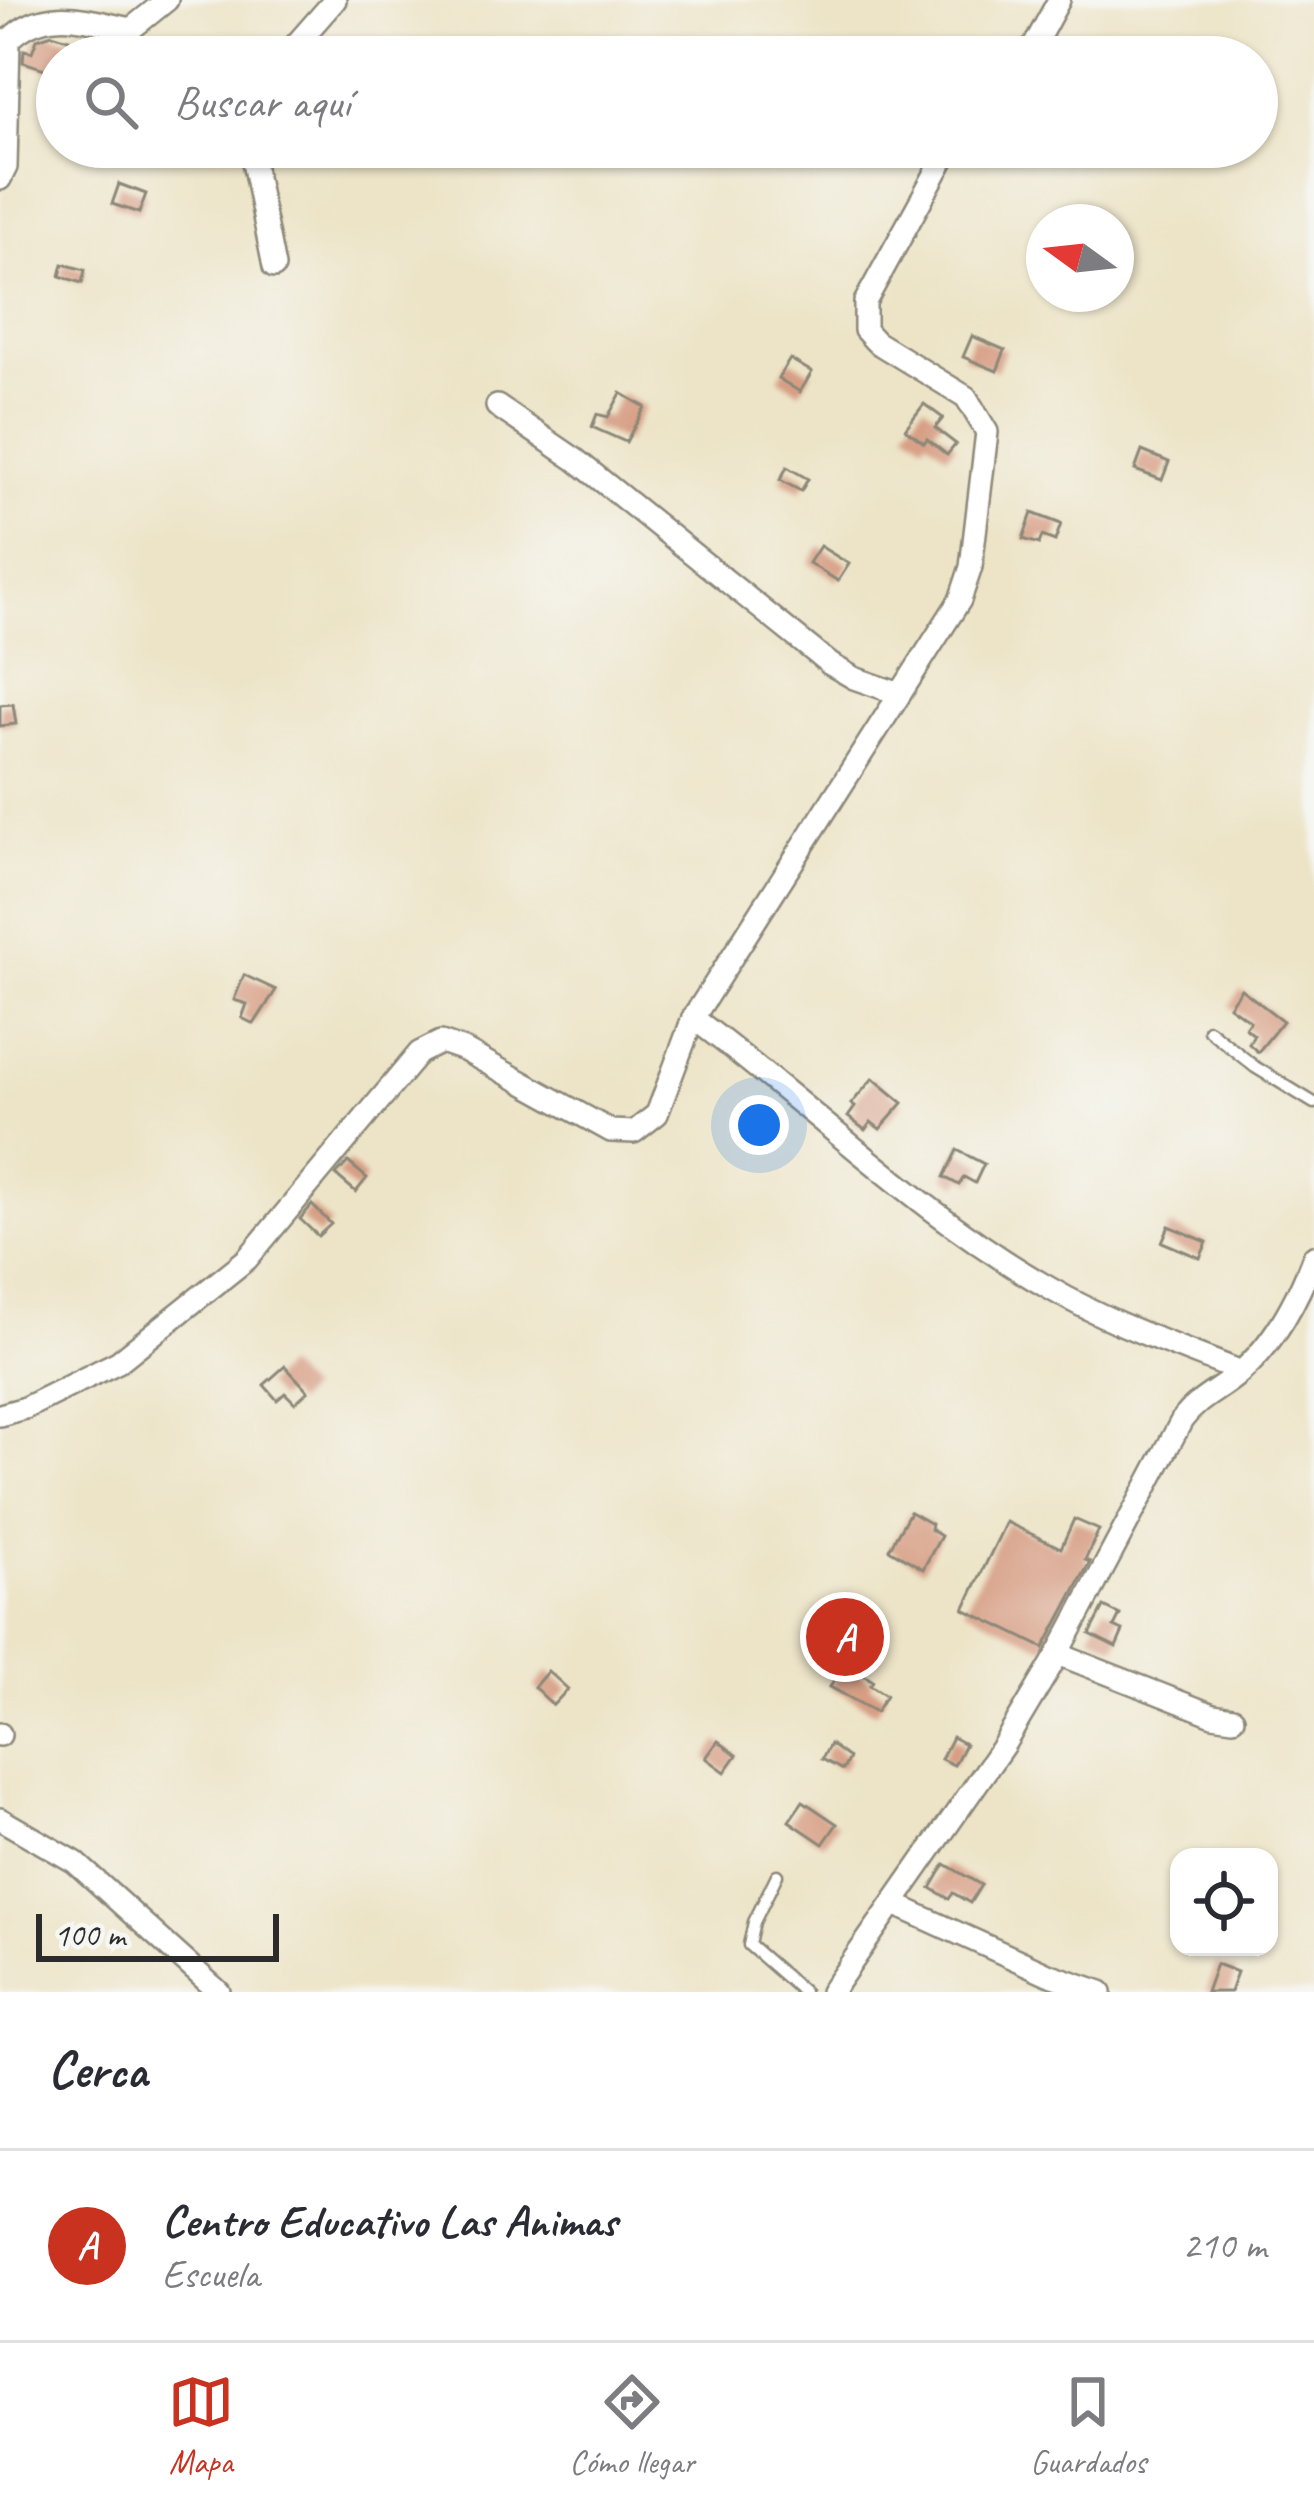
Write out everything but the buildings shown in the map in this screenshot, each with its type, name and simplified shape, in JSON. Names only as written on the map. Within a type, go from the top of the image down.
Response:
[{"type":"street","points":[[0,179],[6,166],[9,40],[26,23],[62,15],[131,29],[167,0]]},
{"type":"street","points":[[303,36],[335,0]]},
{"type":"street","points":[[1039,36],[1059,0]]},
{"type":"street","points":[[254,168],[274,267]]},
{"type":"street","points":[[0,1415],[26,1408],[118,1362],[247,1259],[419,1053],[441,1042],[611,1131],[634,1132],[657,1114],[693,1018],[961,600],[970,567],[987,432],[966,398],[876,343],[865,330],[865,302],[938,168]]},
{"type":"street","points":[[497,406],[576,460],[830,664],[900,694]]},
{"type":"street","points":[[693,1018],[872,1163],[997,1256],[1102,1314],[1241,1372]]},
{"type":"street","points":[[831,1992],[1003,1746],[1058,1654],[1182,1420],[1196,1401],[1241,1372],[1273,1337],[1303,1286],[1314,1256]]},
{"type":"street","points":[[1058,1654],[1213,1715],[1233,1718]]},
{"type":"street","points":[[0,1819],[75,1862],[219,1992]]},
{"type":"street","points":[[894,1904],[1048,1974],[1101,1992]]},
{"type":"lane","points":[[1208,1030],[1255,1067],[1314,1103]]},
{"type":"lane","points":[[777,1876],[754,1922],[749,1945],[803,1992]]},
{"type":"place","name":"Centro Educativo Las Animas","points":[[845,1637]]}]
